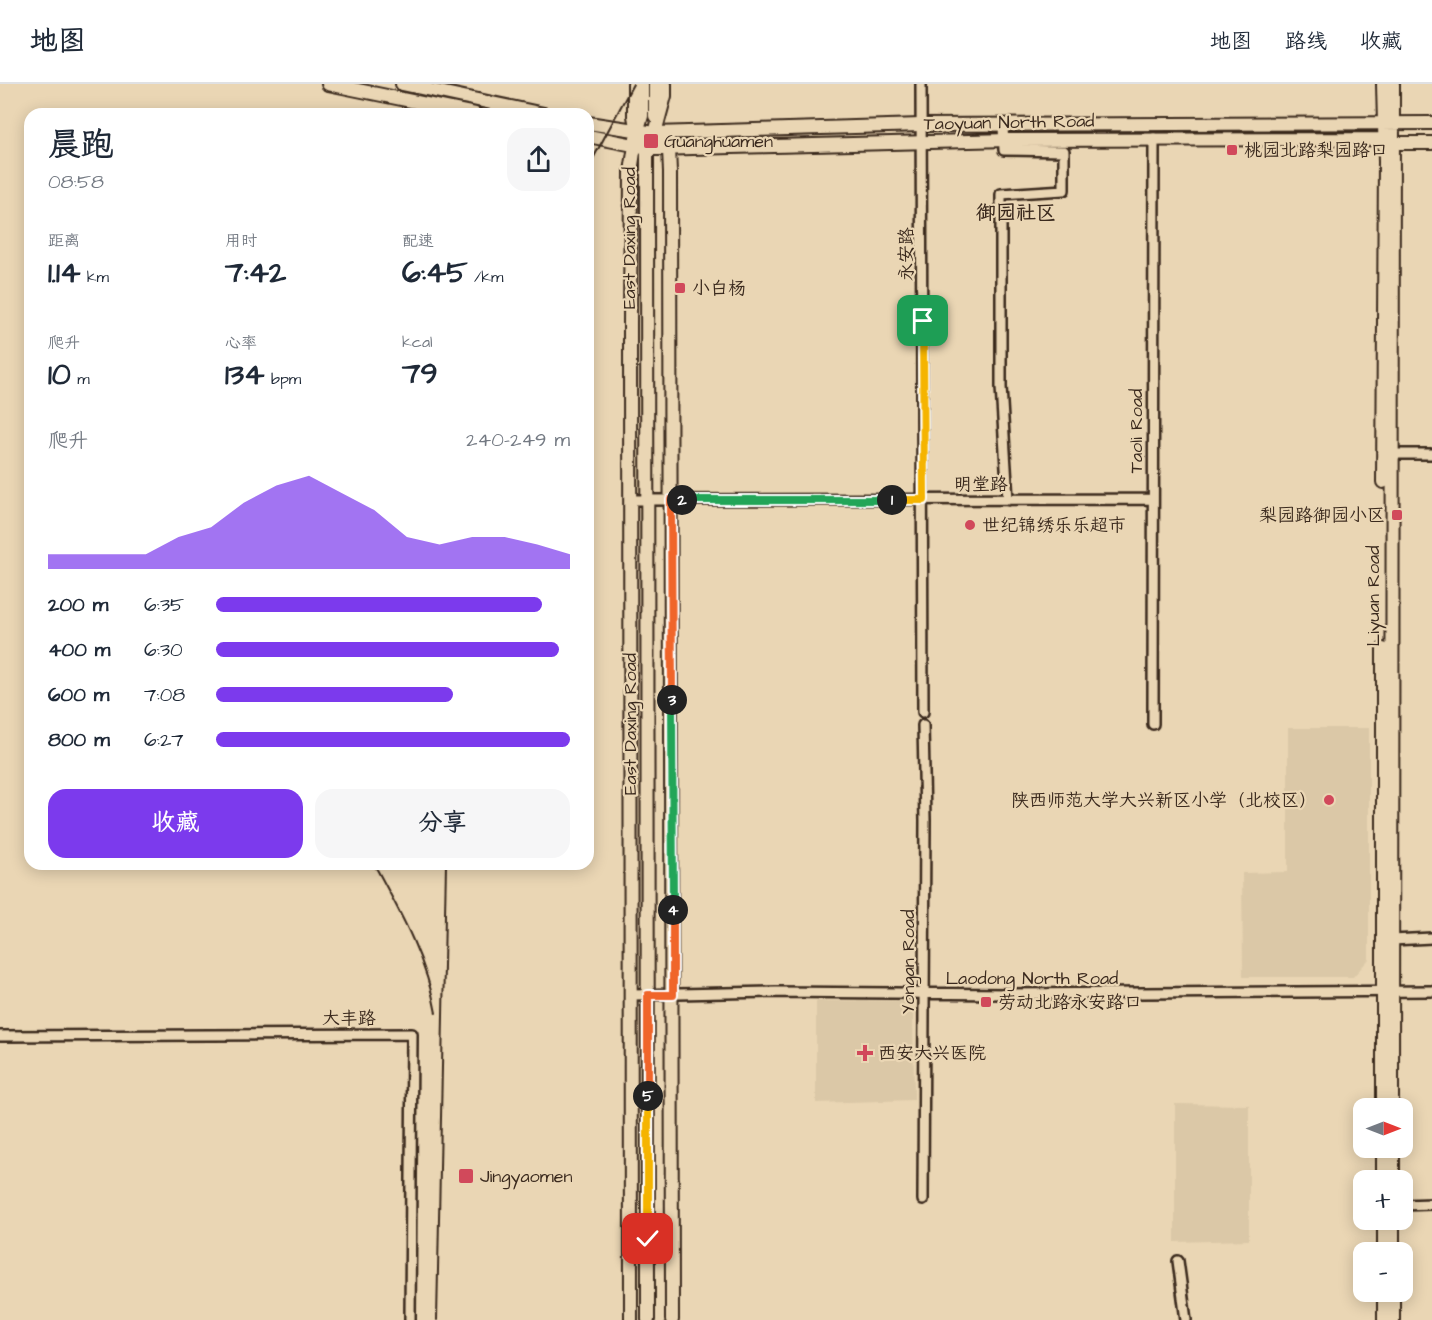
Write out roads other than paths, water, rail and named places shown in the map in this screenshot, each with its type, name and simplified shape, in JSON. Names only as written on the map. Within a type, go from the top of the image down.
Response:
[{"type":"main road","points":[[328,84],[446,108]]},
{"type":"main road","points":[[402,84],[516,108]]},
{"type":"main road","name":"East Daxing Road","points":[[634,84],[634,117],[637,132],[645,148],[652,500],[648,1320]]},
{"type":"main road","points":[[637,132],[642,116],[642,84]]},
{"type":"main road","name":"East Daxing Road","points":[[655,84],[656,133]]},
{"type":"main road","name":"East Daxing Road","points":[[645,148],[656,133],[665,96],[665,84]]},
{"type":"main road","name":"Liyuan Road","points":[[1383,84],[1389,141],[1388,991],[1392,1098]]},
{"type":"main road","name":"Liyuan Road","points":[[1388,124],[1393,84]]},
{"type":"main road","name":"Taoyuan North Road","points":[[594,124],[656,133],[921,125],[1432,123]]},
{"type":"main road","points":[[656,133],[669,148],[673,995],[672,1320]]},
{"type":"main road","name":"Taoyuan North Road","points":[[594,137],[645,148],[1154,138],[1432,142]]},
{"type":"main road","points":[[632,1320],[631,183],[645,148]]},
{"type":"main road","name":"Liyuan Road","points":[[1383,1098],[1392,940],[1388,454]]},
{"type":"main road","name":"East Daxing Road","points":[[651,995],[656,1320]]},
{"type":"main road","points":[[1384,1302],[1384,1320]]},
{"type":"main road","points":[[1393,1302],[1393,1320]]},
{"type":"street","name":"永安路","points":[[921,84],[923,712]]},
{"type":"street","points":[[1004,125],[1004,150],[1064,151],[1065,190],[1000,194],[1001,387],[1008,501]]},
{"type":"street","name":"Taoli Road","points":[[1153,724],[1154,138]]},
{"type":"street","points":[[1388,454],[1432,454]]},
{"type":"street","name":"明堂路","points":[[631,500],[1152,500]]},
{"type":"street","name":"Yongan Road","points":[[923,725],[923,1200]]},
{"type":"street","points":[[1392,940],[1432,938]]},
{"type":"street","name":"Laodong North Road","points":[[632,995],[776,992],[1348,994],[1432,991]]},
{"type":"street","name":"大丰路","points":[[0,1036],[412,1034],[410,1320]]},
{"type":"street","points":[[1413,1204],[1432,1204]]},
{"type":"street","points":[[1178,1262],[1186,1320]]},
{"type":"railway","points":[[594,157],[633,84]]},
{"type":"railway","points":[[377,870],[419,955],[436,1013]]},
{"type":"railway","points":[[437,1320],[446,870]]},
{"type":"place","name":"Guanghuamen","points":[[651,141]]},
{"type":"place","name":"桃园北路梨园路口","points":[[1232,150]]},
{"type":"place","name":"小白杨","points":[[680,288]]},
{"type":"place","name":"梨园路御园小区","points":[[1397,515]]},
{"type":"place","name":"世纪锦绣乐乐超市","points":[[970,525]]},
{"type":"place","name":"陕西师范大学大兴新区小学（北校区）","points":[[1329,800]]},
{"type":"place","name":"劳动北路永安路口","points":[[986,1002]]},
{"type":"place","name":"西安大兴医院","points":[[865,1053]]},
{"type":"place","name":"Jingyaomen","points":[[466,1176]]},
{"type":"district","name":"御园社区","points":[[1016,212]]}]
